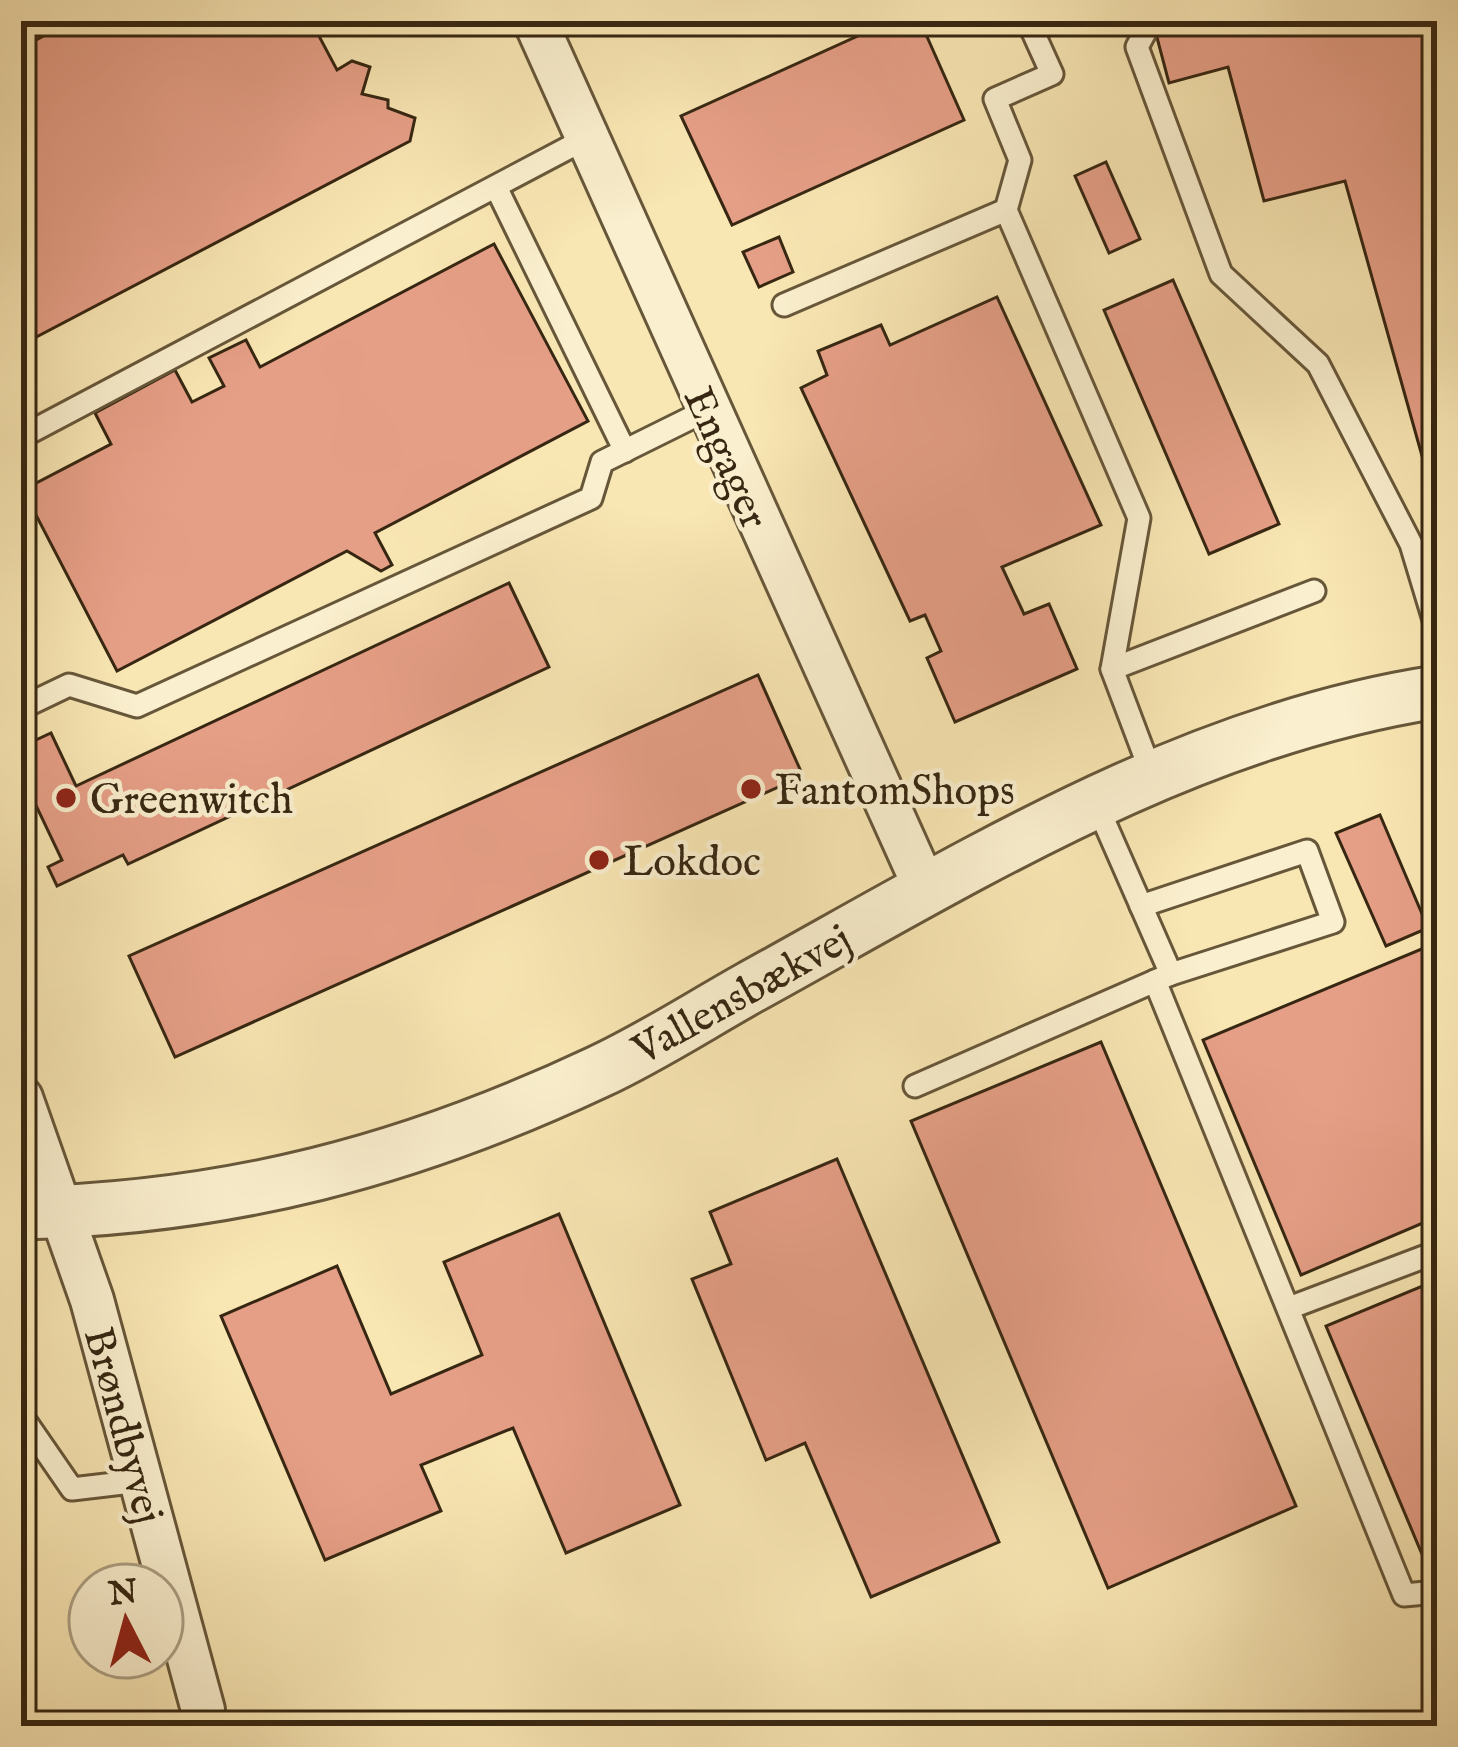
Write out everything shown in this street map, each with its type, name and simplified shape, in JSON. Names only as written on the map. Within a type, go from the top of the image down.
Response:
[{"type":"street","name":"Engager","points":[[535,21],[926,890]]},
{"type":"street","name":"Vallensbækvej","points":[[42,1212],[262,1190],[445,1139],[602,1070],[926,890],[1152,775],[1252,736],[1437,692]]},
{"type":"street","name":"Brøndbyvej","points":[[21,1098],[42,1212],[92,1300],[203,1710]]},
{"type":"lane","points":[[1028,21],[1052,74],[994,99],[1020,160],[1006,210],[1138,518],[1112,669],[1152,775]]},
{"type":"lane","points":[[1151,21],[1137,47],[1221,274],[1318,364],[1432,586],[1437,630]]},
{"type":"lane","points":[[21,437],[587,139]]},
{"type":"lane","points":[[496,187],[625,451]]},
{"type":"lane","points":[[784,305],[1006,210]]},
{"type":"lane","points":[[21,708],[69,685],[137,706],[591,498],[602,462],[707,410]]},
{"type":"lane","points":[[1112,669],[1314,591]]},
{"type":"lane","points":[[1096,803],[1141,905],[1163,977],[1289,1308],[1404,1594],[1437,1592]]},
{"type":"lane","points":[[915,1086],[1163,977],[1333,922],[1307,851],[1141,905]]},
{"type":"lane","points":[[1289,1308],[1437,1252]]},
{"type":"lane","points":[[21,1415],[72,1489],[140,1481]]},
{"type":"building","points":[[72,21],[311,21],[337,70],[352,61],[370,67],[362,94],[388,100],[388,108],[415,118],[410,141],[21,345],[21,48]]},
{"type":"building","points":[[891,21],[920,21],[964,120],[732,225],[681,116]]},
{"type":"building","points":[[1188,21],[1437,21],[1437,459],[1424,463],[1345,181],[1264,201],[1228,67],[1169,83],[1155,30]]},
{"type":"building","points":[[1106,162],[1140,239],[1109,253],[1075,176]]},
{"type":"building","points":[[779,237],[793,272],[759,287],[743,252]]},
{"type":"building","points":[[494,244],[588,421],[375,533],[392,565],[381,571],[347,551],[117,671],[23,490],[111,444],[95,413],[175,370],[192,402],[224,386],[209,358],[246,340],[260,367]]},
{"type":"building","points":[[1173,280],[1279,524],[1209,554],[1104,310]]},
{"type":"building","points":[[997,297],[1101,525],[1002,567],[1024,614],[1049,604],[1077,669],[955,722],[927,658],[941,651],[925,615],[910,621],[801,388],[827,375],[818,351],[881,325],[890,345]]},
{"type":"building","points":[[509,583],[549,667],[128,864],[123,855],[57,886],[48,867],[62,860],[21,774],[21,747],[51,733],[76,786]]},
{"type":"building","points":[[758,675],[803,776],[175,1057],[129,956]]},
{"type":"building","points":[[1380,815],[1428,928],[1386,946],[1336,833]]},
{"type":"building","points":[[1436,943],[1437,1217],[1301,1275],[1203,1040]]},
{"type":"building","points":[[1101,1042],[1296,1506],[1108,1588],[911,1121]]},
{"type":"building","points":[[837,1159],[999,1542],[871,1597],[805,1443],[766,1460],[692,1279],[731,1264],[710,1212]]},
{"type":"building","points":[[559,1214],[680,1505],[566,1553],[513,1428],[421,1465],[441,1511],[325,1560],[221,1316],[337,1266],[391,1394],[482,1355],[444,1262]]},
{"type":"building","points":[[1437,1280],[1437,1554],[1424,1559],[1326,1326]]},
{"type":"building","points":[[21,1515],[27,1515],[29,1595],[21,1596]]},
{"type":"place","name":"FantomShops","points":[[751,789]]},
{"type":"place","name":"Greenwitch","points":[[66,798]]},
{"type":"place","name":"Lokdoc","points":[[599,860]]}]
